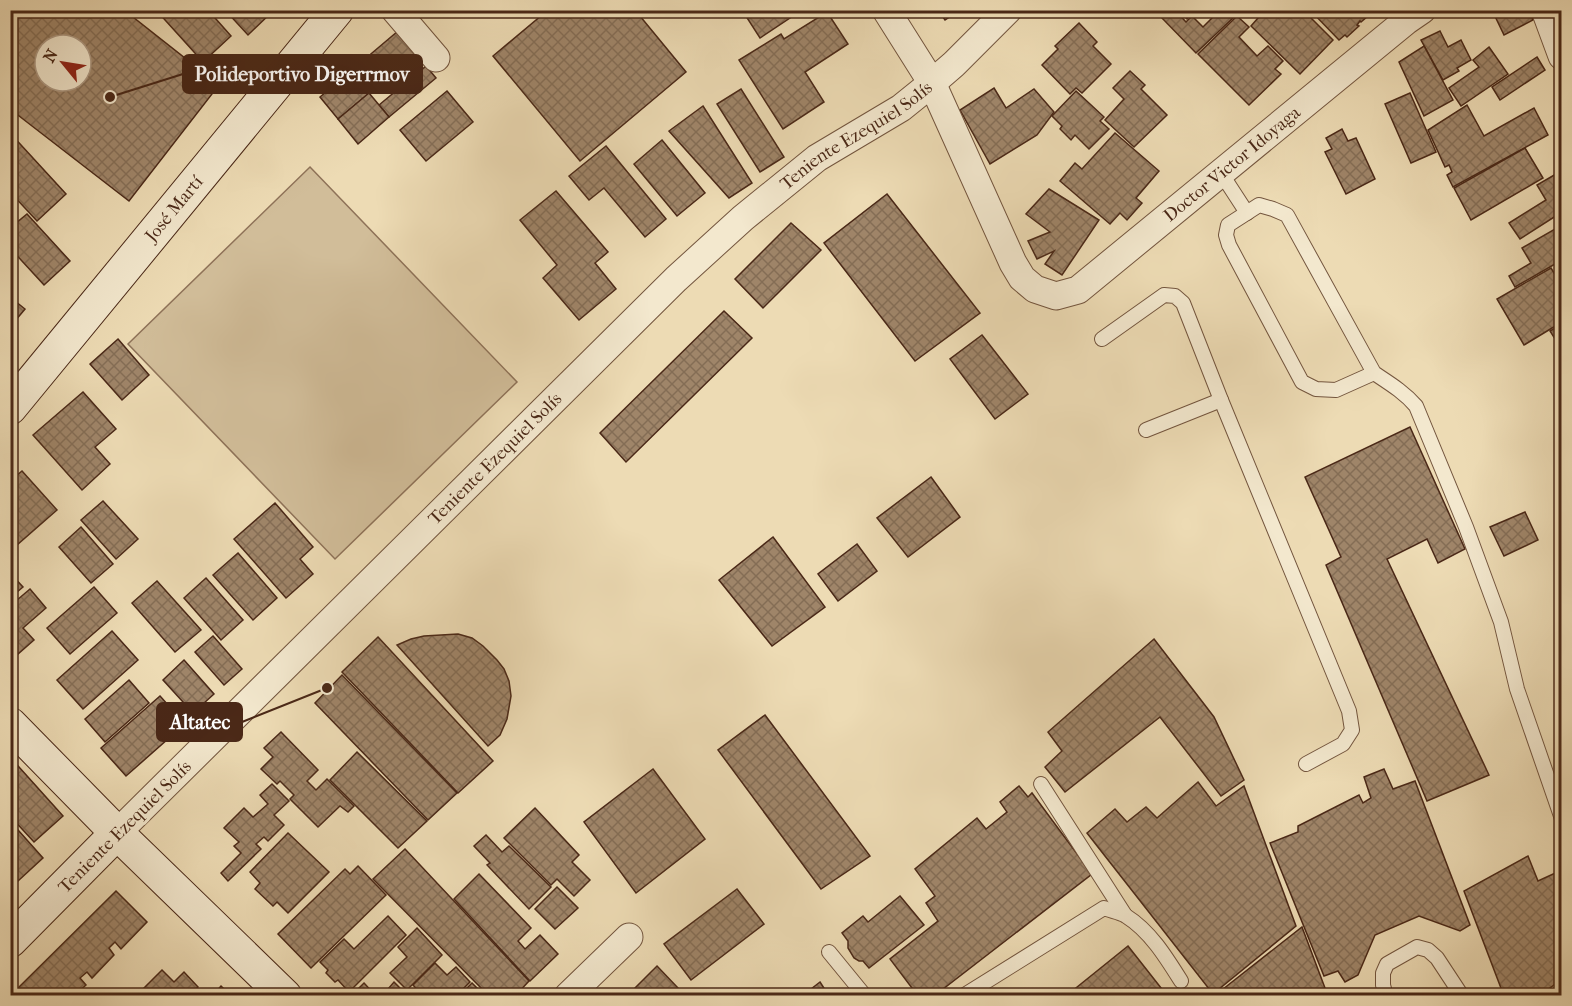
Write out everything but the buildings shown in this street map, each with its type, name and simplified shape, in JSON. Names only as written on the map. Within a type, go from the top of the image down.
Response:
[{"type":"street","name":"José Martí","points":[[10,408],[337,10]]},
{"type":"street","points":[[395,10],[436,57]]},
{"type":"street","points":[[886,10],[932,83]]},
{"type":"street","name":"Teniente Ezequiel Solís","points":[[10,941],[684,271],[743,218],[817,158],[901,108],[954,64],[1008,10]]},
{"type":"street","name":"Doctor Victor Idoyaga","points":[[932,83],[1013,263],[1022,278],[1035,290],[1056,296],[1078,290],[1422,10]]},
{"type":"street","points":[[1545,10],[1562,56]]},
{"type":"street","points":[[10,724],[117,833],[285,996]]},
{"type":"street","points":[[568,996],[629,937]]},
{"type":"lane","points":[[1221,173],[1247,213]]},
{"type":"lane","points":[[1374,373],[1336,390],[1316,389],[1302,382],[1229,245],[1226,235],[1228,225],[1259,206],[1287,215],[1374,373],[1396,387],[1416,406],[1466,527],[1501,622],[1517,689],[1562,819]]},
{"type":"lane","points":[[1102,339],[1164,295],[1175,296],[1184,303],[1221,400],[1349,711],[1352,730],[1343,744],[1306,764]]},
{"type":"lane","points":[[1146,430],[1221,400]]},
{"type":"lane","points":[[1041,784],[1125,915],[1146,932],[1164,954],[1181,981]]},
{"type":"lane","points":[[963,996],[1104,908],[1125,915]]},
{"type":"lane","points":[[1386,996],[1383,973],[1387,964],[1417,947],[1428,950],[1437,958],[1462,996]]},
{"type":"lane","points":[[829,952],[865,996]]},
{"type":"shaded area","points":[[310,167],[517,382],[335,559],[128,344]]},
{"type":"place","name":"Polideportivo Digerrmov","points":[[110,97]]},
{"type":"place","name":"Altatec","points":[[327,688]]}]
